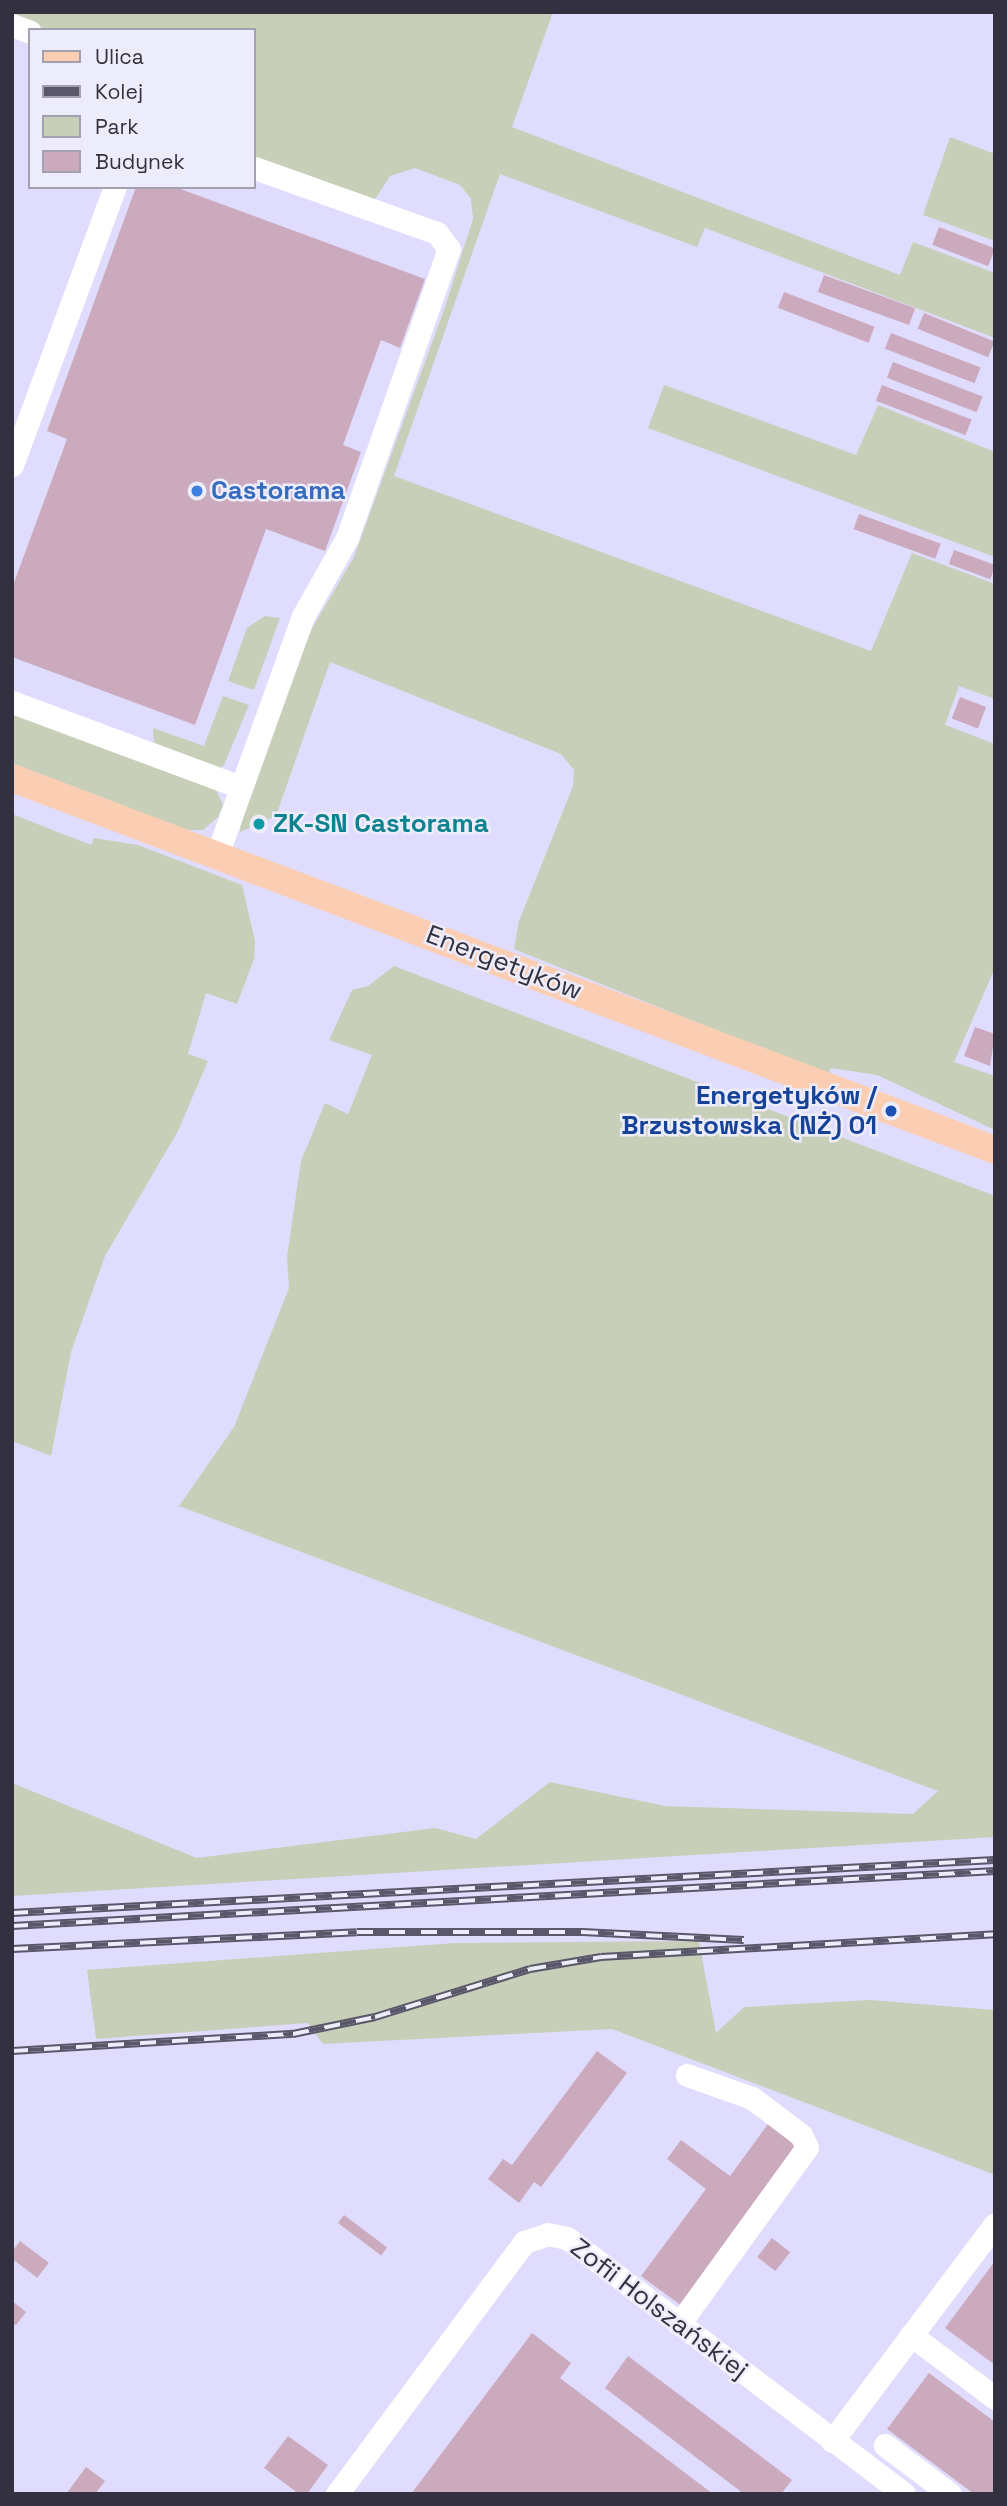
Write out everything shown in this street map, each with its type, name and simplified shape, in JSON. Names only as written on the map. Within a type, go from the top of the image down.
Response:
[{"type":"main road","name":"Energetyków","points":[[12,778],[995,1150]]},
{"type":"lane","points":[[217,855],[303,616],[347,538],[449,249],[437,233],[256,169]]},
{"type":"lane","points":[[12,465],[114,189]]},
{"type":"lane","points":[[12,702],[241,787]]},
{"type":"lane","points":[[679,2324],[807,2147],[801,2136],[752,2098],[687,2075]]},
{"type":"lane","points":[[832,2441],[995,2224]]},
{"type":"lane","name":"Zofii Holszańskiej","points":[[338,2494],[524,2242],[532,2237],[567,2238],[904,2494]]},
{"type":"lane","points":[[911,2336],[995,2398]]},
{"type":"lane","points":[[885,2445],[950,2494]]},
{"type":"green space","points":[[12,12],[553,12],[512,127],[900,275],[913,242],[995,273],[995,338],[705,228],[697,247],[500,174],[394,476],[871,651],[912,553],[995,584],[995,699],[959,686],[945,725],[995,744],[995,968],[954,1062],[995,1076],[995,1130],[877,1075],[831,1068],[827,1075],[514,949],[519,921],[573,786],[574,770],[561,754],[330,662],[276,816],[240,832],[241,818],[311,630],[354,557],[445,307],[473,219],[471,199],[460,185],[415,168],[390,176],[374,201],[256,164],[256,28],[43,28],[12,16]]},
{"type":"green space","points":[[950,137],[995,154],[995,241],[923,215]]},
{"type":"green space","points":[[664,385],[856,455],[878,405],[995,452],[995,557],[648,428]]},
{"type":"green space","points":[[265,616],[280,618],[254,690],[228,681],[247,628]]},
{"type":"green space","points":[[223,696],[249,705],[224,765],[220,768],[154,743],[153,728],[204,746]]},
{"type":"green space","points":[[12,714],[216,790],[223,805],[218,817],[203,830],[186,830],[12,763]]},
{"type":"green space","points":[[12,814],[91,845],[94,838],[138,845],[242,885],[255,941],[254,959],[237,1004],[206,993],[188,1054],[208,1061],[178,1131],[105,1256],[71,1352],[51,1456],[12,1441]]},
{"type":"green space","points":[[394,966],[995,1196],[995,1837],[12,1896],[12,1783],[197,1858],[435,1828],[476,1839],[550,1782],[665,1806],[913,1814],[938,1791],[179,1506],[234,1427],[289,1288],[287,1257],[301,1161],[325,1103],[348,1114],[372,1055],[329,1040],[352,990],[368,986]]},
{"type":"green space","points":[[699,1941],[716,2033],[744,2007],[870,2000],[995,2010],[995,2175],[612,2029],[323,2044],[308,2023],[96,2039],[87,1970],[455,1943]]},
{"type":"building","name":"Castorama","points":[[135,189],[180,189],[425,279],[400,348],[381,340],[343,445],[361,452],[325,551],[266,529],[195,725],[12,657],[12,588],[67,439],[47,431]]},
{"type":"building","points":[[939,227],[995,248],[988,266],[932,245]]},
{"type":"building","points":[[824,275],[915,308],[909,325],[818,292]]},
{"type":"building","points":[[784,292],[875,327],[868,343],[778,308]]},
{"type":"building","points":[[924,313],[994,341],[988,357],[918,329]]},
{"type":"building","points":[[891,333],[981,367],[975,383],[885,349]]},
{"type":"building","points":[[893,362],[983,396],[977,412],[887,378]]},
{"type":"building","points":[[882,385],[972,419],[966,435],[876,401]]},
{"type":"building","points":[[859,514],[941,544],[935,559],[854,529]]},
{"type":"building","points":[[954,550],[995,565],[990,579],[949,564]]},
{"type":"building","points":[[960,697],[986,707],[978,729],[952,718]]},
{"type":"building","points":[[975,1027],[995,1034],[990,1066],[964,1056]]},
{"type":"building","points":[[597,2051],[627,2073],[541,2187],[534,2182],[519,2203],[488,2179],[503,2159],[512,2165]]},
{"type":"building","points":[[768,2124],[797,2146],[682,2306],[641,2276],[706,2189],[667,2159],[681,2140],[730,2176]]},
{"type":"building","points":[[344,2215],[387,2247],[381,2255],[338,2223]]},
{"type":"building","points":[[772,2238],[790,2252],[775,2271],[757,2257]]},
{"type":"building","points":[[20,2241],[49,2263],[37,2278],[12,2259],[12,2252]]},
{"type":"building","points":[[995,2261],[995,2365],[945,2328]]},
{"type":"building","points":[[12,2301],[26,2312],[16,2325],[12,2323]]},
{"type":"building","points":[[532,2333],[571,2363],[560,2378],[713,2494],[411,2494]]},
{"type":"building","points":[[628,2356],[792,2480],[781,2494],[744,2494],[605,2388]]},
{"type":"building","points":[[929,2373],[995,2422],[995,2494],[974,2494],[887,2429]]},
{"type":"building","points":[[288,2436],[328,2465],[307,2494],[299,2494],[264,2468]]},
{"type":"building","points":[[86,2467],[105,2481],[95,2494],[66,2494]]},
{"type":"railway","points":[[12,1913],[995,1860]]},
{"type":"railway","points":[[12,1926],[995,1871]]},
{"type":"railway","points":[[12,1949],[357,1932],[582,1932],[744,1940]]},
{"type":"railway","points":[[12,2051],[293,2034],[375,2017],[530,1969],[601,1957],[995,1934]]},
{"type":"place","name":"Castorama","points":[[197,491]]},
{"type":"place","name":"ZK-SN Castorama","points":[[259,824]]},
{"type":"place","name":"Energetyków / Brzustowska (NŻ) 01","points":[[891,1111]]}]
